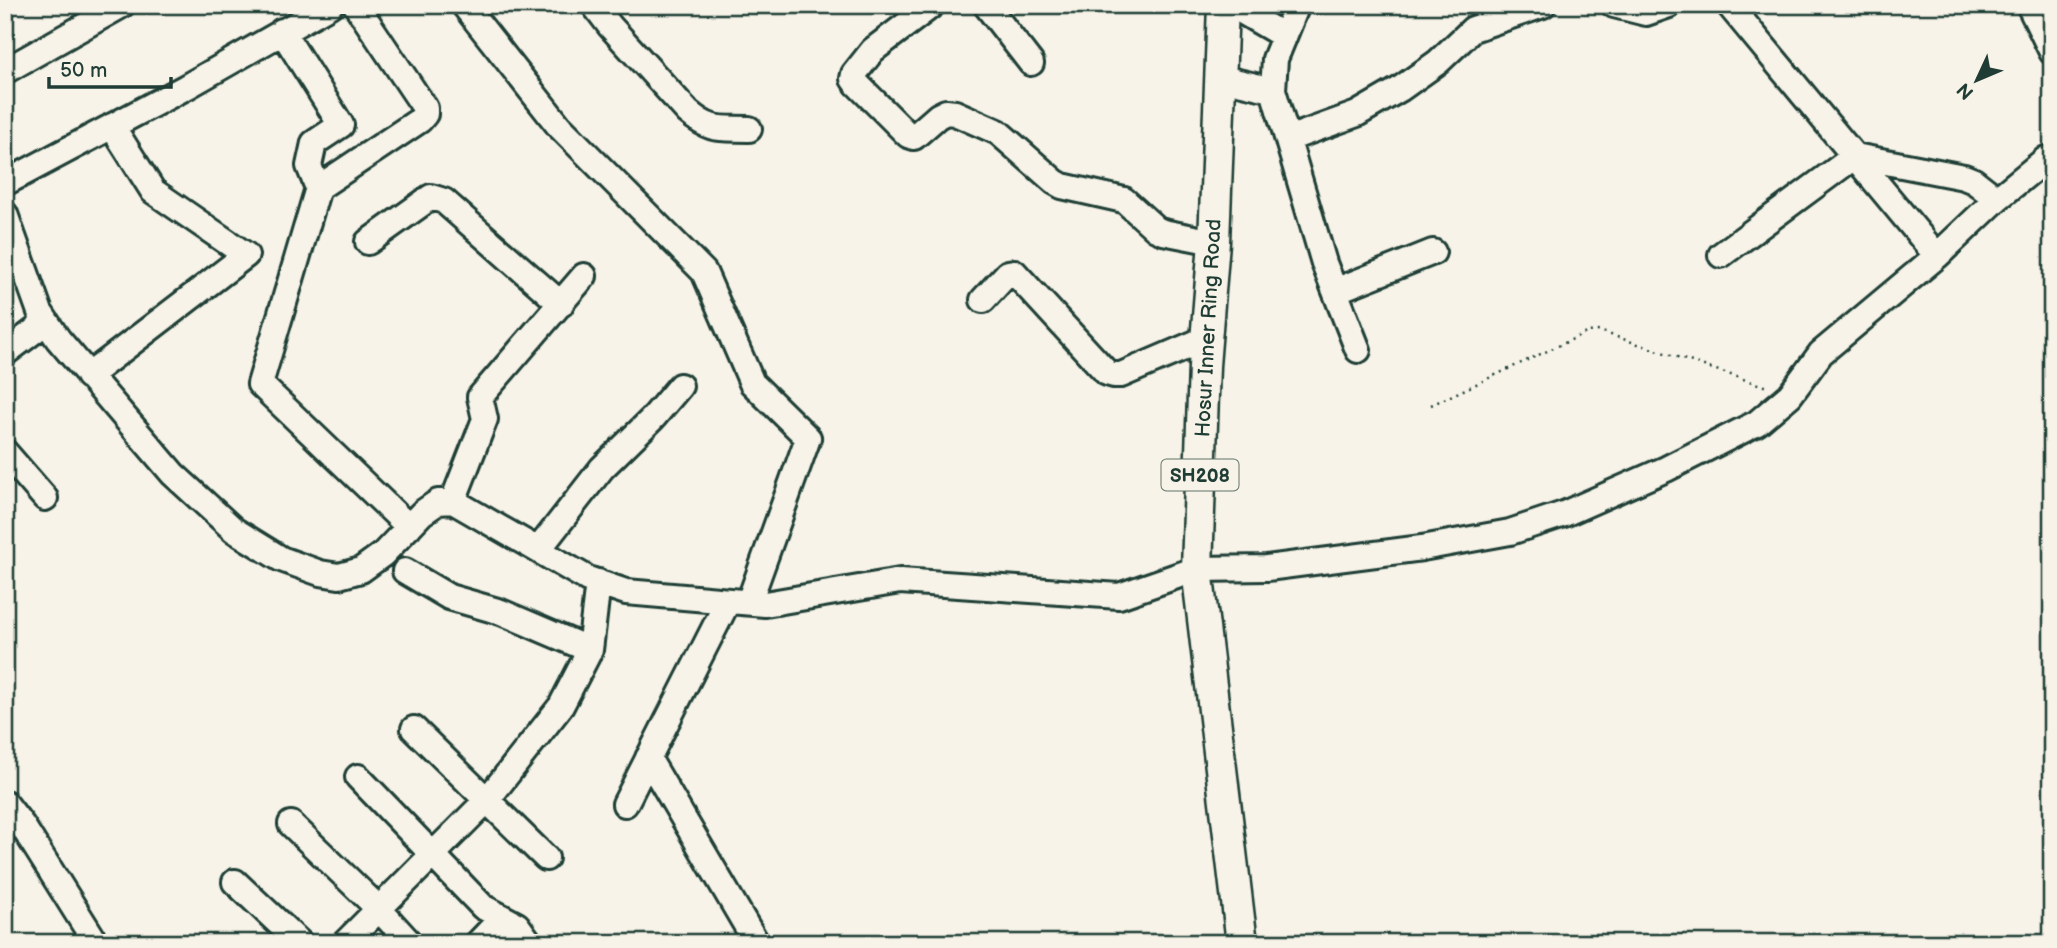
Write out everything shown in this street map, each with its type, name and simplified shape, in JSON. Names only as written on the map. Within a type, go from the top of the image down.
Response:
[{"type":"main road","name":"Hosur Inner Ring Road","points":[[1223,5],[1214,242],[1205,339],[1197,569],[1241,943]]},
{"type":"street","points":[[5,71],[122,5]]},
{"type":"street","points":[[5,183],[330,5]]},
{"type":"street","points":[[318,188],[425,114],[425,108],[356,5]]},
{"type":"street","points":[[464,5],[559,126],[704,272],[752,383],[808,438],[738,602],[648,758],[625,804]]},
{"type":"street","points":[[594,5],[610,26],[701,123],[710,128],[749,129]]},
{"type":"street","points":[[986,5],[1031,63]]},
{"type":"street","points":[[1231,5],[1284,36]]},
{"type":"street","points":[[1297,5],[1275,59],[1273,90],[1335,291],[1358,350]]},
{"type":"street","points":[[1288,139],[1357,114],[1400,89],[1438,62],[1473,29],[1543,5]]},
{"type":"street","points":[[1614,5],[1646,13],[1668,5]]},
{"type":"street","points":[[1729,5],[1937,256]]},
{"type":"street","points":[[929,6],[873,50],[853,79],[908,135],[914,137],[919,134],[946,112],[955,113],[998,132],[1062,186],[1124,200],[1156,229],[1214,242]]},
{"type":"street","points":[[2039,11],[2052,52]]},
{"type":"street","points":[[282,31],[341,125],[314,144],[309,166],[318,188],[260,384],[409,527]]},
{"type":"street","points":[[1221,78],[1273,90]]},
{"type":"street","points":[[88,376],[246,255],[153,191],[112,126]]},
{"type":"street","points":[[5,214],[46,322],[88,376],[173,474],[234,530],[281,559],[320,573],[339,576],[361,570],[383,554],[422,513],[438,502],[453,501],[597,582],[626,592],[765,604],[900,581],[1119,596],[1197,569],[1267,568],[1422,548],[1510,532],[1564,514],[1717,445],[1756,423],[1790,395],[1821,353],[1937,256],[1997,199],[2050,155]]},
{"type":"street","points":[[1721,256],[1855,156],[1964,177],[1974,181],[1997,199]]},
{"type":"street","points":[[368,242],[431,197],[444,201],[561,304]]},
{"type":"street","points":[[1335,291],[1433,252]]},
{"type":"street","points":[[984,300],[1009,273],[1014,272],[1107,373],[1114,375],[1205,339]]},
{"type":"street","points":[[453,501],[485,419],[480,397],[584,276]]},
{"type":"street","points":[[5,353],[46,322]]},
{"type":"street","points":[[538,550],[602,468],[653,418],[680,386]]},
{"type":"street","points":[[5,452],[45,498]]},
{"type":"street","points":[[405,571],[449,597],[501,612],[590,650]]},
{"type":"street","points":[[345,943],[487,800],[561,706],[590,650],[597,582]]},
{"type":"street","points":[[414,729],[547,858]]},
{"type":"street","points":[[648,758],[756,942]]},
{"type":"street","points":[[358,777],[483,907],[517,925],[530,943]]},
{"type":"street","points":[[8,814],[86,938]]},
{"type":"street","points":[[292,824],[410,943]]},
{"type":"street","points":[[235,882],[300,943]]},
{"type":"street","points":[[478,943],[502,918]]},
{"type":"path","points":[[1432,405],[1588,332],[1600,331],[1790,395]]}]
